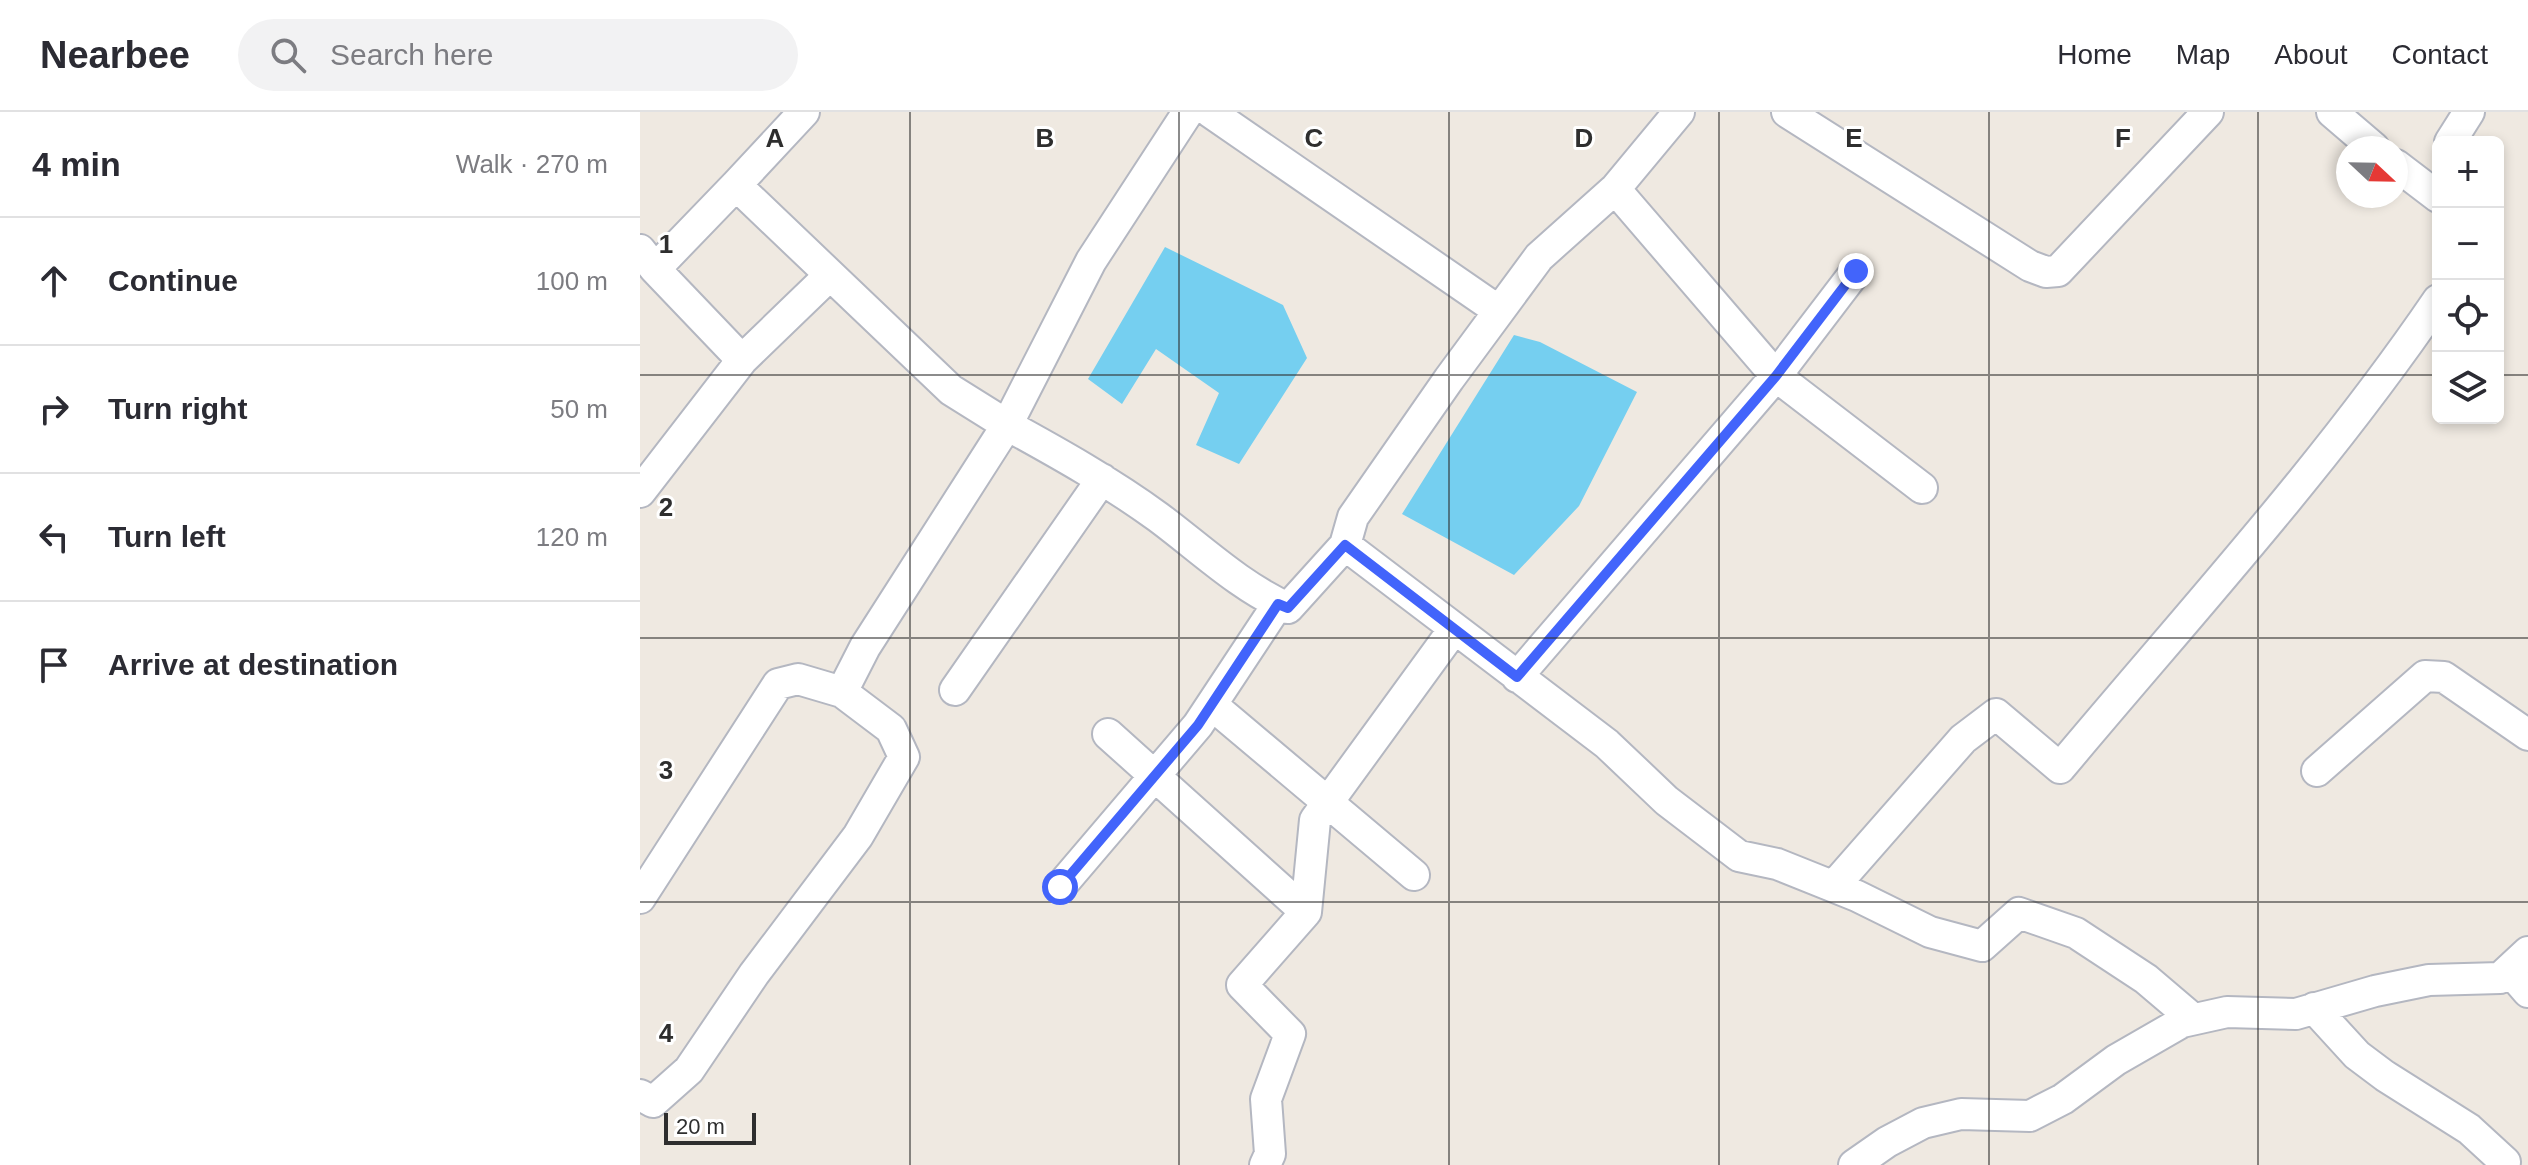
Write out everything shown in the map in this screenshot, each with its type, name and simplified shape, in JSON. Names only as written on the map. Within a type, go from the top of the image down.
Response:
[{"type":"street","points":[[742,360],[647,265],[736,185],[804,112]]},
{"type":"street","points":[[842,692],[865,647],[1007,425],[1091,261],[1188,112]]},
{"type":"street","points":[[1210,112],[1499,311]]},
{"type":"street","points":[[736,185],[951,390],[1102,479],[1158,517],[1234,578],[1288,608],[1345,545],[1353,517],[1539,257],[1615,189],[1679,112]]},
{"type":"street","points":[[1787,112],[2030,266],[2046,272],[2058,271],[2208,112]]},
{"type":"street","points":[[2332,112],[2360,136]]},
{"type":"street","points":[[2454,136],[2469,112]]},
{"type":"street","points":[[2408,170],[2432,181]]},
{"type":"street","points":[[1615,189],[1776,376],[1922,488]]},
{"type":"street","points":[[1517,677],[1776,376],[1856,271]]},
{"type":"street","points":[[640,492],[742,360],[829,276]]},
{"type":"street","points":[[1834,886],[1963,739],[1996,714],[2060,768],[2289,496],[2401,354],[2432,309]]},
{"type":"street","points":[[955,690],[1102,479]]},
{"type":"street","points":[[1345,545],[1607,744],[1667,801],[1739,856],[1777,864],[1834,886],[1930,932],[1982,946],[2019,913],[2076,933],[2146,979],[2193,1019]]},
{"type":"street","points":[[1060,887],[1198,725],[1278,604]]},
{"type":"street","points":[[1265,1165],[1270,1154],[1266,1099],[1290,1034],[1242,985],[1306,912],[1315,820],[1454,629]]},
{"type":"street","points":[[2317,771],[2425,676],[2444,677],[2458,685],[2528,735]]},
{"type":"street","points":[[640,898],[778,684],[798,679],[842,692],[891,729],[904,757],[858,836],[754,974],[689,1070],[653,1102],[640,1095]]},
{"type":"street","points":[[1212,705],[1414,875]]},
{"type":"street","points":[[1108,734],[1306,912]]},
{"type":"street","points":[[1854,1165],[1887,1142],[1923,1123],[1961,1114],[2030,1116],[2063,1099],[2116,1060],[2182,1022],[2227,1012],[2296,1014],[2375,991],[2429,980],[2500,978],[2522,971]]},
{"type":"street","points":[[2314,1008],[2357,1055],[2469,1129],[2505,1162]]},
{"type":"water","points":[[1165,247],[1283,305],[1307,358],[1239,464],[1196,445],[1219,393],[1156,349],[1122,404],[1088,379]]},
{"type":"water","points":[[1514,335],[1540,342],[1637,392],[1579,506],[1514,575],[1402,514]]},
{"type":"route","points":[[1060,887],[1198,725],[1278,604],[1288,608],[1345,545],[1517,677],[1776,376],[1856,271]]}]
